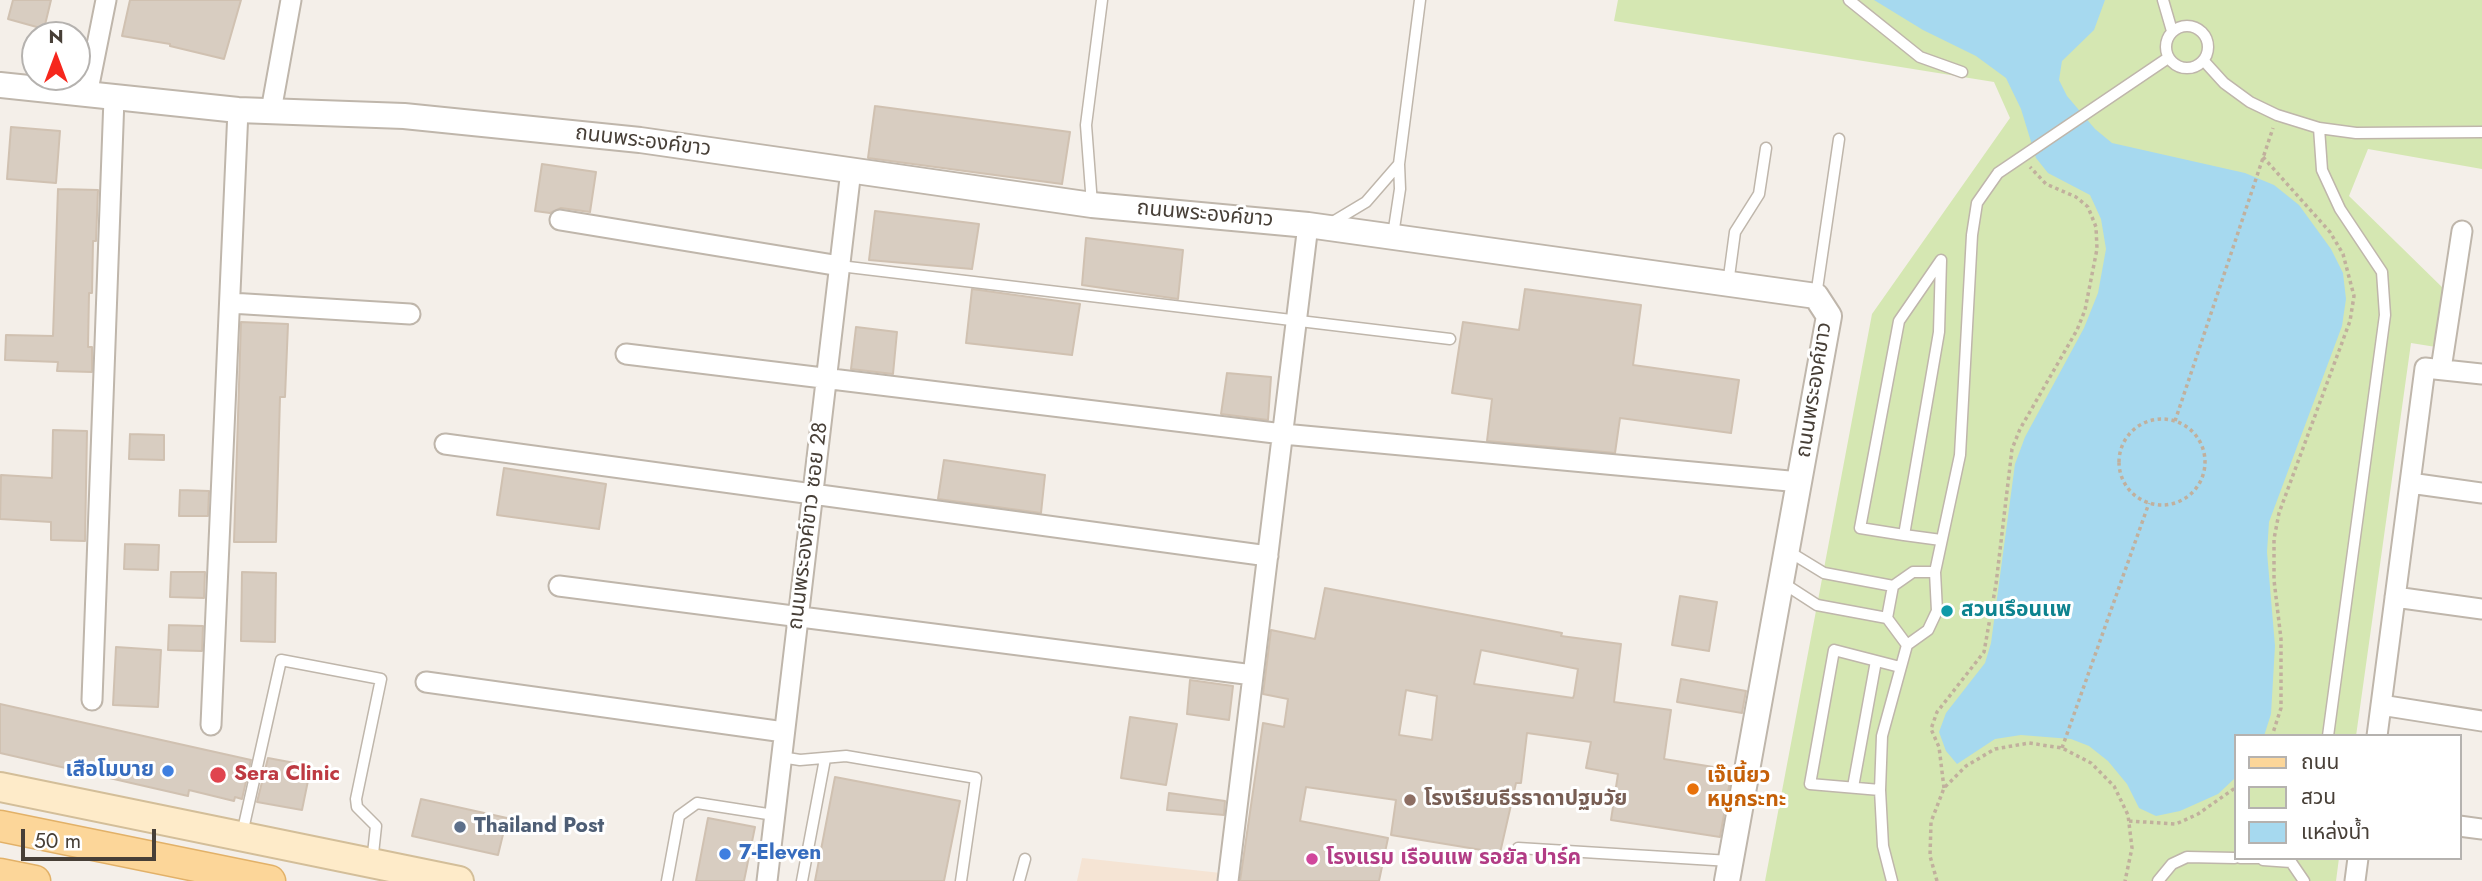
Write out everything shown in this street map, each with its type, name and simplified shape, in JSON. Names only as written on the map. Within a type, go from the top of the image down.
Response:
[{"type":"main road","points":[[0,787],[459,881]]},
{"type":"main road","points":[[0,826],[270,881]]},
{"type":"main road","points":[[0,874],[35,881]]},
{"type":"street","points":[[87,95],[106,0]]},
{"type":"street","points":[[271,111],[291,0]]},
{"type":"street","name":"ถนนพระองค์ขาว","points":[[0,85],[238,110],[431,118],[640,140],[1092,205],[1316,226],[1816,296],[1829,316],[1729,871]]},
{"type":"street","points":[[92,700],[114,98]]},
{"type":"street","points":[[211,725],[238,110]]},
{"type":"street","name":"ถนนพระองค์ขาว ซอย 28","points":[[767,881],[851,170]]},
{"type":"street","points":[[560,220],[840,266]]},
{"type":"street","points":[[1228,881],[1295,322],[1316,226]]},
{"type":"street","points":[[2441,369],[2462,231]]},
{"type":"street","points":[[230,303],[410,314]]},
{"type":"street","points":[[625,355],[1283,435],[1800,482]]},
{"type":"street","points":[[2377,734],[2425,368],[2482,374]]},
{"type":"street","points":[[445,444],[1268,555]]},
{"type":"street","points":[[2410,483],[2482,493]]},
{"type":"street","points":[[559,586],[1253,675]]},
{"type":"street","points":[[2395,597],[2482,609]]},
{"type":"street","points":[[426,682],[784,732]]},
{"type":"street","points":[[2381,705],[2482,721]]},
{"type":"street","points":[[2461,826],[2482,829]]},
{"type":"street","points":[[2355,881],[2358,860]]},
{"type":"lane","points":[[1092,205],[1086,125],[1102,0]]},
{"type":"lane","points":[[1393,237],[1400,189],[1399,164],[1420,0]]},
{"type":"lane","points":[[1849,0],[1920,57],[1962,72]]},
{"type":"lane","points":[[2164,0],[2172,32]]},
{"type":"lane","points":[[2186,26],[2199,30],[2208,41],[2204,61],[2185,69],[2168,58],[2166,44],[2172,32],[2186,26]]},
{"type":"lane","points":[[1892,881],[1883,846],[1880,790],[1882,736],[1907,645],[1928,630],[1937,611],[1935,572],[1960,455],[1972,235],[1977,203],[1998,173],[2091,113],[2168,58]]},
{"type":"lane","points":[[2204,61],[2224,83],[2250,102],[2277,115],[2319,128],[2356,133],[2482,132]]},
{"type":"lane","points":[[2319,128],[2322,170],[2340,209],[2382,272],[2385,315],[2328,734]]},
{"type":"lane","points":[[1816,296],[1839,139]]},
{"type":"lane","points":[[1728,284],[1735,232],[1759,194],[1766,148]]},
{"type":"lane","points":[[1316,226],[1366,202],[1399,164]]},
{"type":"lane","points":[[1904,535],[1939,332],[1941,260],[1899,321],[1860,528],[1904,535],[1941,540]]},
{"type":"lane","points":[[840,266],[1451,339]]},
{"type":"lane","points":[[1788,551],[1824,573],[1893,586]]},
{"type":"lane","points":[[1887,618],[1893,586],[1913,572],[1935,572]]},
{"type":"lane","points":[[1782,582],[1817,605],[1887,618],[1907,645]]},
{"type":"lane","points":[[1880,790],[1810,784],[1834,650],[1900,667]]},
{"type":"lane","points":[[241,836],[281,660],[381,679],[356,799],[357,807],[376,826],[372,863]]},
{"type":"lane","points":[[1853,787],[1876,661]]},
{"type":"lane","points":[[781,757],[800,760],[845,756],[976,778],[961,881]]},
{"type":"lane","points":[[802,881],[825,759]]},
{"type":"lane","points":[[667,881],[679,816],[697,803],[775,815]]},
{"type":"lane","points":[[1518,848],[1729,871]]},
{"type":"lane","points":[[2158,881],[2172,864],[2187,857],[2234,858]]},
{"type":"lane","points":[[1019,881],[1025,859]]},
{"type":"lane","points":[[2293,860],[2304,881]]},
{"type":"path","points":[[2175,421],[2277,115]]},
{"type":"path","points":[[1944,788],[1939,747],[1931,729],[1937,712],[1984,652],[1996,584],[2012,449],[2020,429],[2077,330],[2085,310],[2097,249],[2096,227],[2088,207],[2076,197],[2046,184],[2025,156]]},
{"type":"path","points":[[2263,157],[2330,232],[2343,254],[2354,296],[2350,321],[2280,513],[2274,540],[2274,580],[2281,639],[2281,708],[2273,734]]},
{"type":"path","points":[[2148,421],[2175,421],[2189,428],[2199,439],[2205,468],[2200,482],[2191,494],[2164,505],[2149,503],[2127,488],[2121,476],[2120,449],[2126,437],[2148,421]]},
{"type":"path","points":[[2062,748],[2149,503]]},
{"type":"path","points":[[1937,881],[1930,856],[1931,822],[1944,788],[1966,766],[1995,749],[2029,743],[2062,748],[2091,763],[2114,786],[2129,821],[2132,848],[2125,881]]},
{"type":"path","points":[[2129,821],[2176,824],[2198,814],[2234,789]]},
{"type":"shaded area","points":[[1082,858],[1221,873],[1220,881],[1077,881]]},
{"type":"green space","points":[[1618,0],[2482,0],[2482,169],[2368,149],[2349,196],[2446,291],[2436,347],[2411,343],[2356,734],[2234,734],[2234,860],[2339,860],[2336,881],[1765,881],[1872,314],[2010,118],[1994,82],[1614,21]]},
{"type":"water","points":[[1874,0],[2105,0],[2094,30],[2062,61],[2059,80],[2067,96],[2095,129],[2112,143],[2245,173],[2274,185],[2299,205],[2331,249],[2343,273],[2346,299],[2342,326],[2269,522],[2267,552],[2275,646],[2271,714],[2265,734],[2234,734],[2234,779],[2218,794],[2180,811],[2156,816],[2139,808],[2127,784],[2108,761],[2089,746],[2071,739],[2021,735],[1995,739],[1957,764],[1946,751],[1939,732],[1946,713],[1985,663],[1991,643],[2015,464],[2025,437],[2084,328],[2098,293],[2106,249],[2101,219],[2090,195],[2048,173],[2036,158],[2021,109],[2006,78],[1976,56],[1923,30]]},
{"type":"building","points":[[13,0],[51,0],[46,21],[21,23],[8,19]]},
{"type":"building","points":[[130,0],[241,0],[224,59],[170,44],[122,36]]},
{"type":"building","points":[[875,106],[1070,132],[1062,184],[868,158]]},
{"type":"building","points":[[11,127],[60,131],[56,183],[7,179]]},
{"type":"building","points":[[542,164],[596,172],[590,212],[561,208],[550,213],[535,211]]},
{"type":"building","points":[[58,189],[98,190],[92,293],[89,293],[88,347],[92,347],[92,372],[57,371],[58,362],[5,360],[6,335],[53,336]]},
{"type":"building","points":[[875,211],[979,224],[972,269],[869,260]]},
{"type":"building","points":[[1086,238],[1183,250],[1178,299],[1082,285]]},
{"type":"building","points":[[972,289],[1080,304],[1072,355],[966,343]]},
{"type":"building","points":[[1525,289],[1641,305],[1633,365],[1739,380],[1731,433],[1620,418],[1615,453],[1487,441],[1492,399],[1452,393],[1463,322],[1519,330]]},
{"type":"building","points":[[241,322],[288,324],[285,397],[280,397],[276,542],[234,542]]},
{"type":"building","points":[[856,327],[897,332],[893,374],[851,369]]},
{"type":"building","points":[[1227,373],[1271,377],[1268,420],[1221,414]]},
{"type":"building","points":[[53,430],[87,431],[85,541],[51,540],[51,522],[0,519],[1,475],[52,478]]},
{"type":"building","points":[[130,434],[164,435],[164,460],[129,459]]},
{"type":"building","points":[[944,460],[1045,475],[1041,513],[938,499]]},
{"type":"building","points":[[504,468],[606,484],[599,529],[497,515]]},
{"type":"building","points":[[180,490],[209,491],[208,516],[179,516]]},
{"type":"building","points":[[125,544],[159,545],[158,570],[124,569]]},
{"type":"building","points":[[171,572],[205,572],[204,598],[170,597]]},
{"type":"building","points":[[242,572],[276,573],[275,642],[241,641]]},
{"type":"building","points":[[1325,588],[1562,633],[1561,636],[1621,644],[1614,702],[1671,710],[1664,759],[1732,770],[1720,837],[1611,820],[1618,774],[1586,768],[1591,742],[1527,733],[1521,783],[1516,783],[1500,853],[1391,835],[1396,800],[1306,787],[1300,821],[1388,838],[1379,881],[1240,881],[1263,723],[1284,727],[1288,699],[1263,694],[1271,630],[1315,639]],"holes":[[[1481,650],[1578,669],[1573,698],[1474,684]],[[1406,690],[1437,696],[1432,740],[1399,735]]]},
{"type":"building","points":[[1680,596],[1717,602],[1709,651],[1672,645]]},
{"type":"building","points":[[169,625],[203,626],[202,651],[168,650]]},
{"type":"building","points":[[116,647],[161,650],[158,707],[113,705]]},
{"type":"building","points":[[1681,679],[1746,691],[1742,713],[1677,702]]},
{"type":"building","points":[[1190,680],[1233,686],[1229,720],[1187,714]]},
{"type":"building","points":[[0,704],[251,760],[242,799],[235,797],[234,801],[189,790],[188,796],[0,753]]},
{"type":"building","points":[[1130,717],[1177,724],[1166,785],[1121,778]]},
{"type":"building","points":[[268,758],[311,766],[302,810],[257,802]]},
{"type":"building","points":[[835,777],[960,801],[944,881],[815,881]]},
{"type":"building","points":[[1169,793],[1225,801],[1224,815],[1167,810]]},
{"type":"building","name":"Thailand Post","points":[[421,799],[507,818],[498,855],[412,836]]},
{"type":"building","name":"7-Eleven","points":[[708,818],[755,827],[744,881],[696,881]]},
{"type":"place","name":"สวนเรึอนเเพ","points":[[1947,611]]},
{"type":"place","name":"เสือโมบาย","points":[[168,771]]},
{"type":"place","name":"Sera Clinic","points":[[218,775]]},
{"type":"place","name":"เจ๊เนี้ยว หมูกระทะ","points":[[1693,789]]},
{"type":"place","name":"โรงเรียนธีรธาดาปฐมวัย","points":[[1410,800]]},
{"type":"place","name":"Thailand Post","points":[[460,827]]},
{"type":"place","name":"7-Eleven","points":[[725,854]]},
{"type":"place","name":"โรงแรม เรือนแพ รอยัล ปาร์ค","points":[[1312,859]]}]
